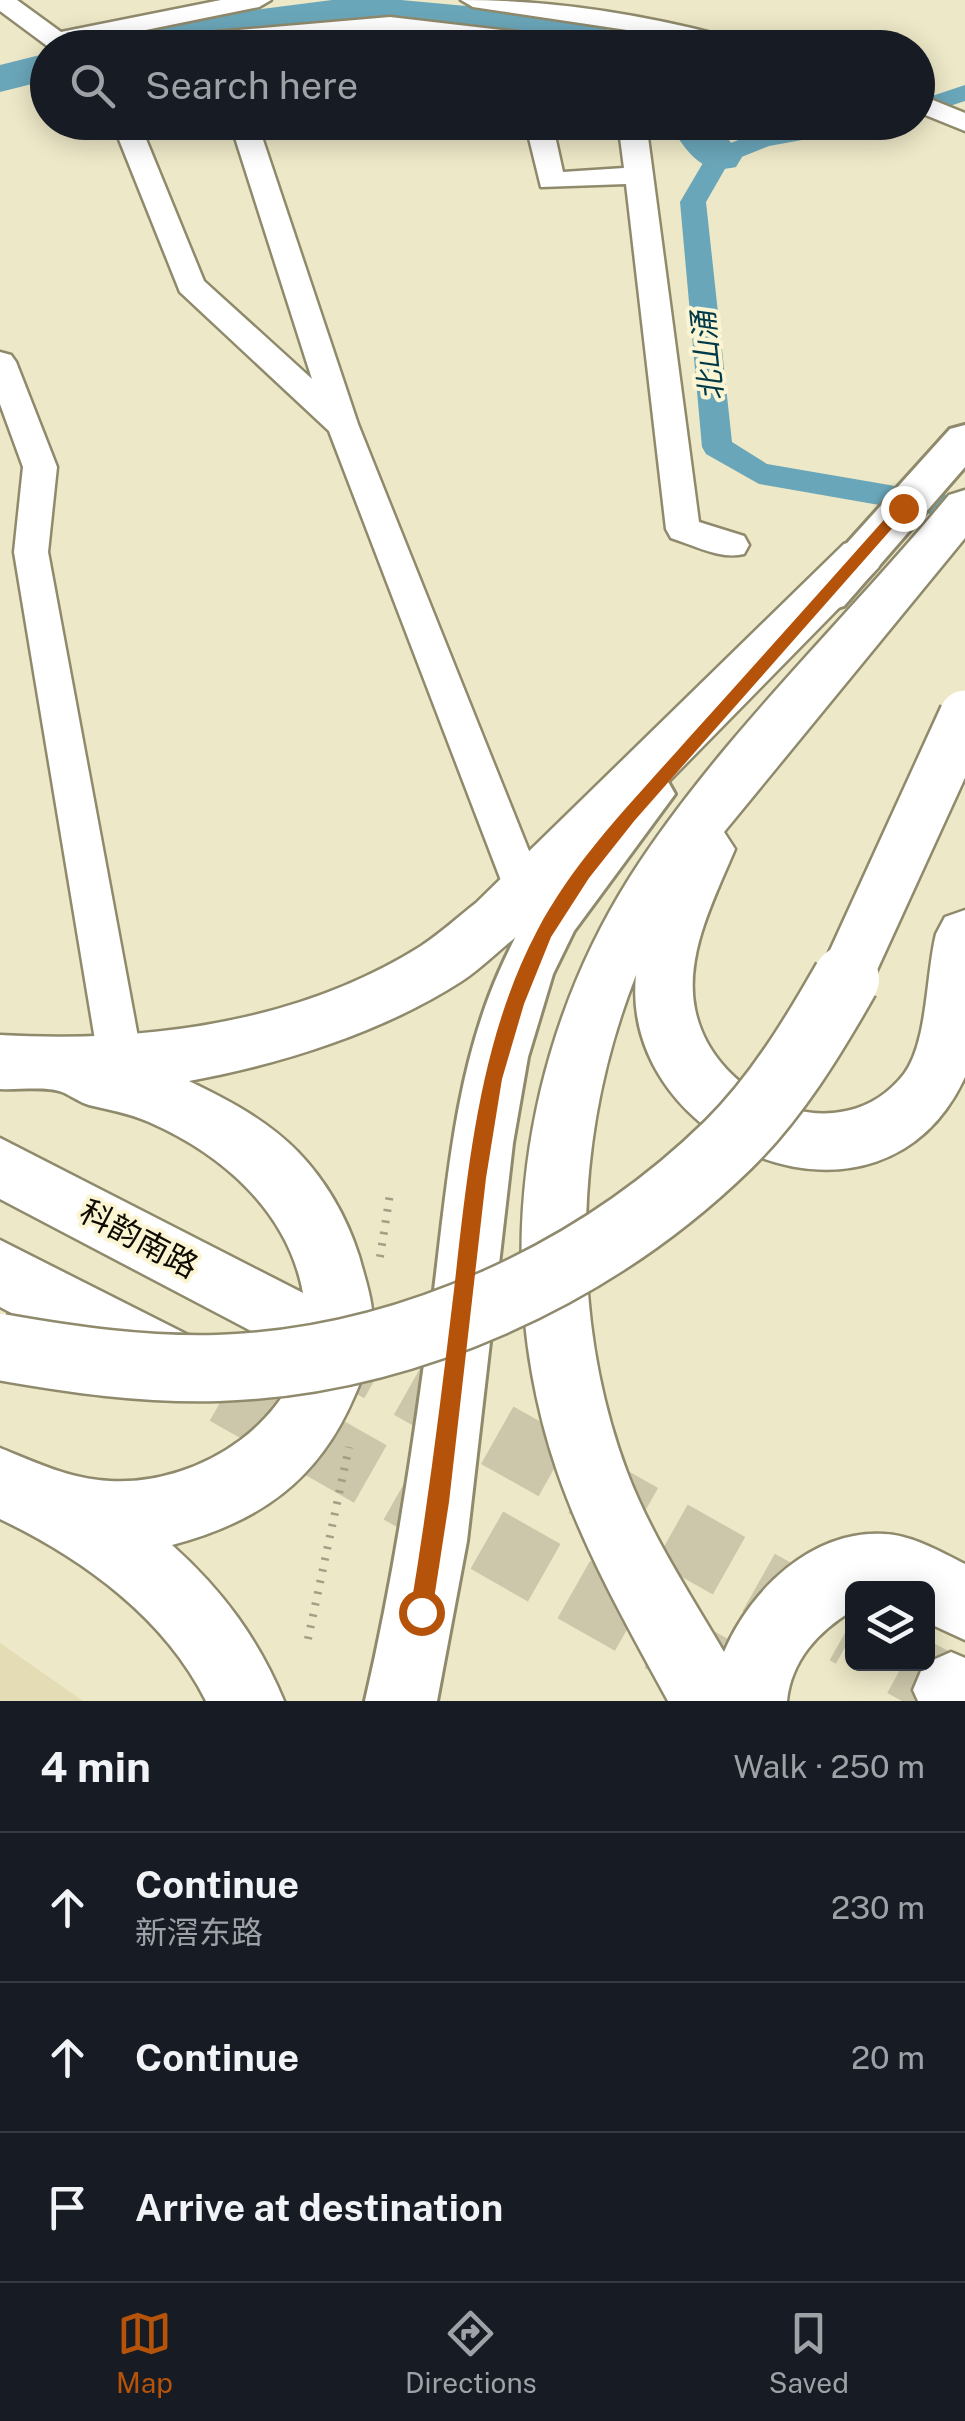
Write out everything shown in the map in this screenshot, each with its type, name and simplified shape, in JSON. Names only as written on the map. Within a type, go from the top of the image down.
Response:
[{"type":"highway","points":[[710,1701],[642,1579],[608,1508],[581,1437],[560,1317],[555,1221],[559,1150],[571,1077],[611,960],[650,893],[742,773],[965,506]]},
{"type":"highway","points":[[0,1062],[122,1064],[178,1056],[321,1018],[380,995],[442,962],[496,920],[861,556]]},
{"type":"highway","points":[[0,1347],[60,1363],[184,1370],[345,1350],[430,1330],[493,1306],[606,1242],[658,1205],[717,1153],[798,1060],[829,1009],[965,716]]},
{"type":"highway","points":[[742,773],[672,940],[663,977],[672,1038],[704,1087],[726,1107],[760,1129],[812,1145],[847,1142],[899,1120],[930,1084],[950,1042],[965,934]]},
{"type":"highway","points":[[0,1062],[148,1092],[259,1156],[292,1189],[316,1228],[331,1264],[340,1334],[327,1382],[312,1412],[286,1448],[257,1476],[209,1500],[163,1514],[115,1518],[30,1496]]},
{"type":"highway","name":"科韵南路","points":[[0,1167],[278,1312]]},
{"type":"highway","points":[[0,1272],[226,1392]]},
{"type":"highway","points":[[30,1496],[135,1559],[184,1607],[231,1666],[246,1701]]},
{"type":"highway","points":[[748,1701],[748,1687],[764,1640],[841,1574],[886,1570],[965,1603]]},
{"type":"street","points":[[2,0],[44,30]]},
{"type":"street","points":[[125,30],[259,0]]},
{"type":"street","points":[[473,0],[676,30]]},
{"type":"street","points":[[338,30],[390,24],[439,30]]},
{"type":"street","points":[[935,110],[965,123]]},
{"type":"street","points":[[132,140],[191,285],[343,426]]},
{"type":"street","points":[[249,140],[343,426],[525,891]]},
{"type":"street","points":[[542,140],[551,181],[638,175]]},
{"type":"street","points":[[634,140],[683,529],[732,546]]},
{"type":"street","points":[[0,362],[40,466],[30,552],[122,1064]]},
{"type":"street","points":[[401,1701],[439,1502],[476,1178],[493,1079],[522,987],[544,934],[584,873],[630,815],[955,449]]},
{"type":"path","points":[[308,1639],[352,1431]]},
{"type":"shaded area","points":[[0,1643],[83,1701],[0,1701]]},
{"type":"waterway","points":[[200,30],[361,9],[564,30]]},
{"type":"waterway","points":[[0,79],[30,71]]},
{"type":"waterway","name":"北山涌","points":[[935,103],[965,92]]},
{"type":"waterway","points":[[705,140],[719,157]]},
{"type":"waterway","name":"北山涌","points":[[761,140],[719,157],[693,202],[717,447],[759,473],[965,509]]},
{"type":"tunnel","points":[[323,1337],[845,1631]]},
{"type":"tunnel","points":[[226,1392],[770,1701]]},
{"type":"tunnel","points":[[916,1671],[951,1690]]},
{"type":"route","points":[[421,1612],[439,1502],[476,1178],[493,1079],[515,1004],[544,934],[584,873],[630,815],[903,508]]}]
